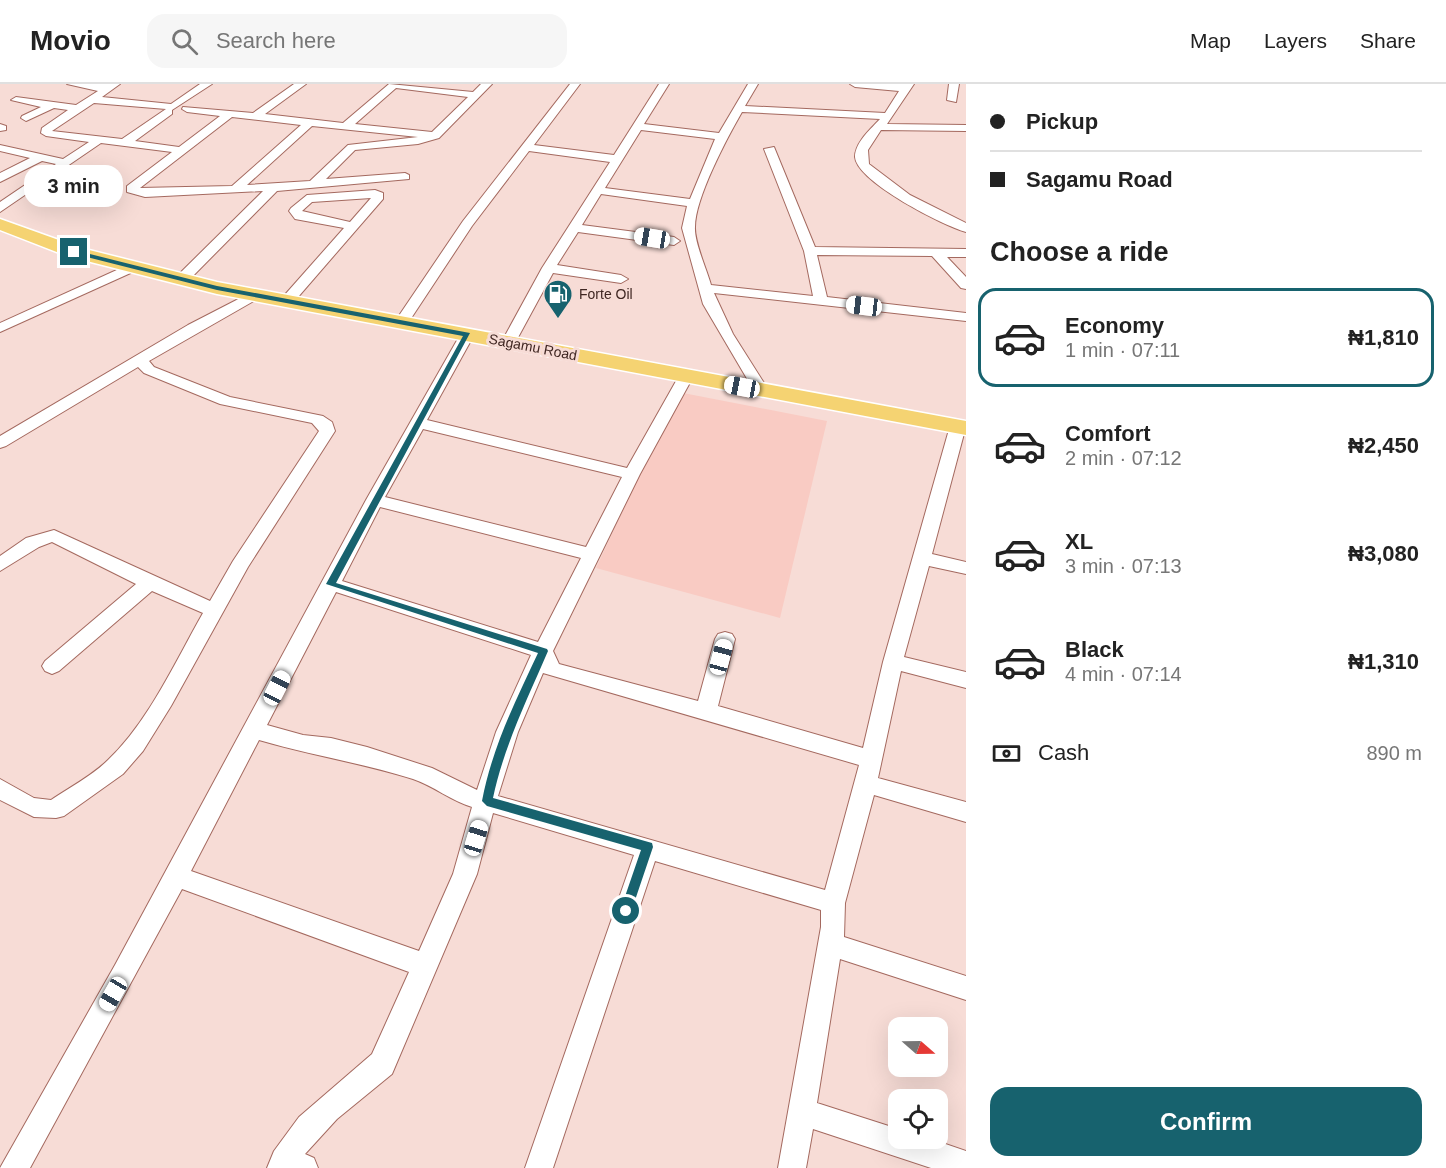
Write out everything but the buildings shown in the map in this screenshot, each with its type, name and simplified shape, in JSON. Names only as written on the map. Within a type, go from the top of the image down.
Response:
[{"type":"highway","name":"Sagamu Road","points":[[0,224],[74,252],[181,280],[685,377],[962,427]]},
{"type":"street","points":[[72,84],[111,86]]},
{"type":"street","points":[[90,99],[173,107],[207,84]]},
{"type":"street","points":[[256,116],[301,84]]},
{"type":"street","points":[[315,183],[352,147],[415,141],[435,136],[487,84]]},
{"type":"street","points":[[401,323],[466,224],[575,84]]},
{"type":"street","points":[[508,343],[549,268],[664,84]]},
{"type":"street","points":[[753,84],[741,109],[722,137],[694,203],[688,236],[705,288],[726,334],[761,391]]},
{"type":"street","points":[[855,84],[907,86]]},
{"type":"street","points":[[952,100],[954,84]]},
{"type":"street","points":[[347,125],[394,85],[475,95]]},
{"type":"street","points":[[111,86],[75,108],[45,130],[46,133],[179,150]]},
{"type":"street","points":[[907,86],[888,116],[877,127],[861,158],[862,164],[881,181],[926,209],[966,228]]},
{"type":"street","points":[[16,100],[75,108]]},
{"type":"street","points":[[26,118],[51,106]]},
{"type":"street","points":[[187,109],[435,136]]},
{"type":"street","points":[[741,109],[888,116]]},
{"type":"street","points":[[126,142],[168,112]]},
{"type":"street","points":[[229,114],[131,189],[145,193],[273,188],[405,177]]},
{"type":"street","points":[[235,189],[310,122]]},
{"type":"street","points":[[636,126],[722,137]]},
{"type":"street","points":[[877,127],[966,128]]},
{"type":"street","points":[[0,208],[100,139]]},
{"type":"street","points":[[526,147],[616,159]]},
{"type":"street","points":[[3,148],[65,163]]},
{"type":"street","points":[[770,149],[810,251],[821,300]]},
{"type":"street","points":[[0,178],[39,158]]},
{"type":"street","points":[[181,280],[273,188]]},
{"type":"street","points":[[597,190],[694,203]]},
{"type":"street","points":[[287,301],[351,226],[378,194],[307,199],[295,211],[299,216],[351,226]]},
{"type":"street","points":[[574,228],[674,241]]},
{"type":"street","points":[[810,251],[966,253]]},
{"type":"street","points":[[937,254],[966,285]]},
{"type":"street","points":[[0,327],[130,268]]},
{"type":"street","points":[[549,268],[621,279]]},
{"type":"street","points":[[705,288],[966,317]]},
{"type":"street","points":[[0,443],[138,366],[254,295]]},
{"type":"street","points":[[14,1168],[124,974],[375,500],[467,334]]},
{"type":"street","points":[[0,788],[20,802],[45,812],[56,809],[115,768],[141,736],[216,611],[240,565],[327,431],[326,425],[317,419],[226,401],[138,366]]},
{"type":"street","points":[[290,1166],[298,1140],[344,1096],[375,1074],[382,1064],[465,874],[487,801],[494,768],[507,732],[543,651],[632,474],[685,377]]},
{"type":"street","points":[[418,423],[632,474]]},
{"type":"street","points":[[792,1168],[828,944],[833,927],[833,903],[866,784],[893,662],[962,427]]},
{"type":"street","points":[[375,500],[593,555]]},
{"type":"street","points":[[0,565],[30,544],[47,536],[54,536],[150,583],[216,611]]},
{"type":"street","points":[[922,558],[966,568]]},
{"type":"street","points":[[52,666],[150,583]]},
{"type":"street","points":[[330,584],[543,651],[551,669],[870,759]]},
{"type":"street","points":[[706,711],[725,639]]},
{"type":"street","points":[[893,662],[966,680]]},
{"type":"street","points":[[255,730],[303,744],[331,747],[367,756],[424,774],[466,796],[648,847],[833,903]]},
{"type":"street","points":[[866,784],[966,812]]},
{"type":"street","points":[[538,1168],[648,847]]},
{"type":"street","points":[[176,876],[424,965]]},
{"type":"street","points":[[828,944],[966,988]]},
{"type":"street","points":[[802,1112],[919,1148],[966,1166]]},
{"type":"shaded area","points":[[678,392],[827,421],[780,618],[596,568]]},
{"type":"place","name":"Forte Oil","points":[[558,320]]},
{"type":"route","points":[[74,252],[130,268],[217,288],[467,334],[330,584],[543,651],[507,732],[494,768],[487,801],[648,847],[626,911]]}]
